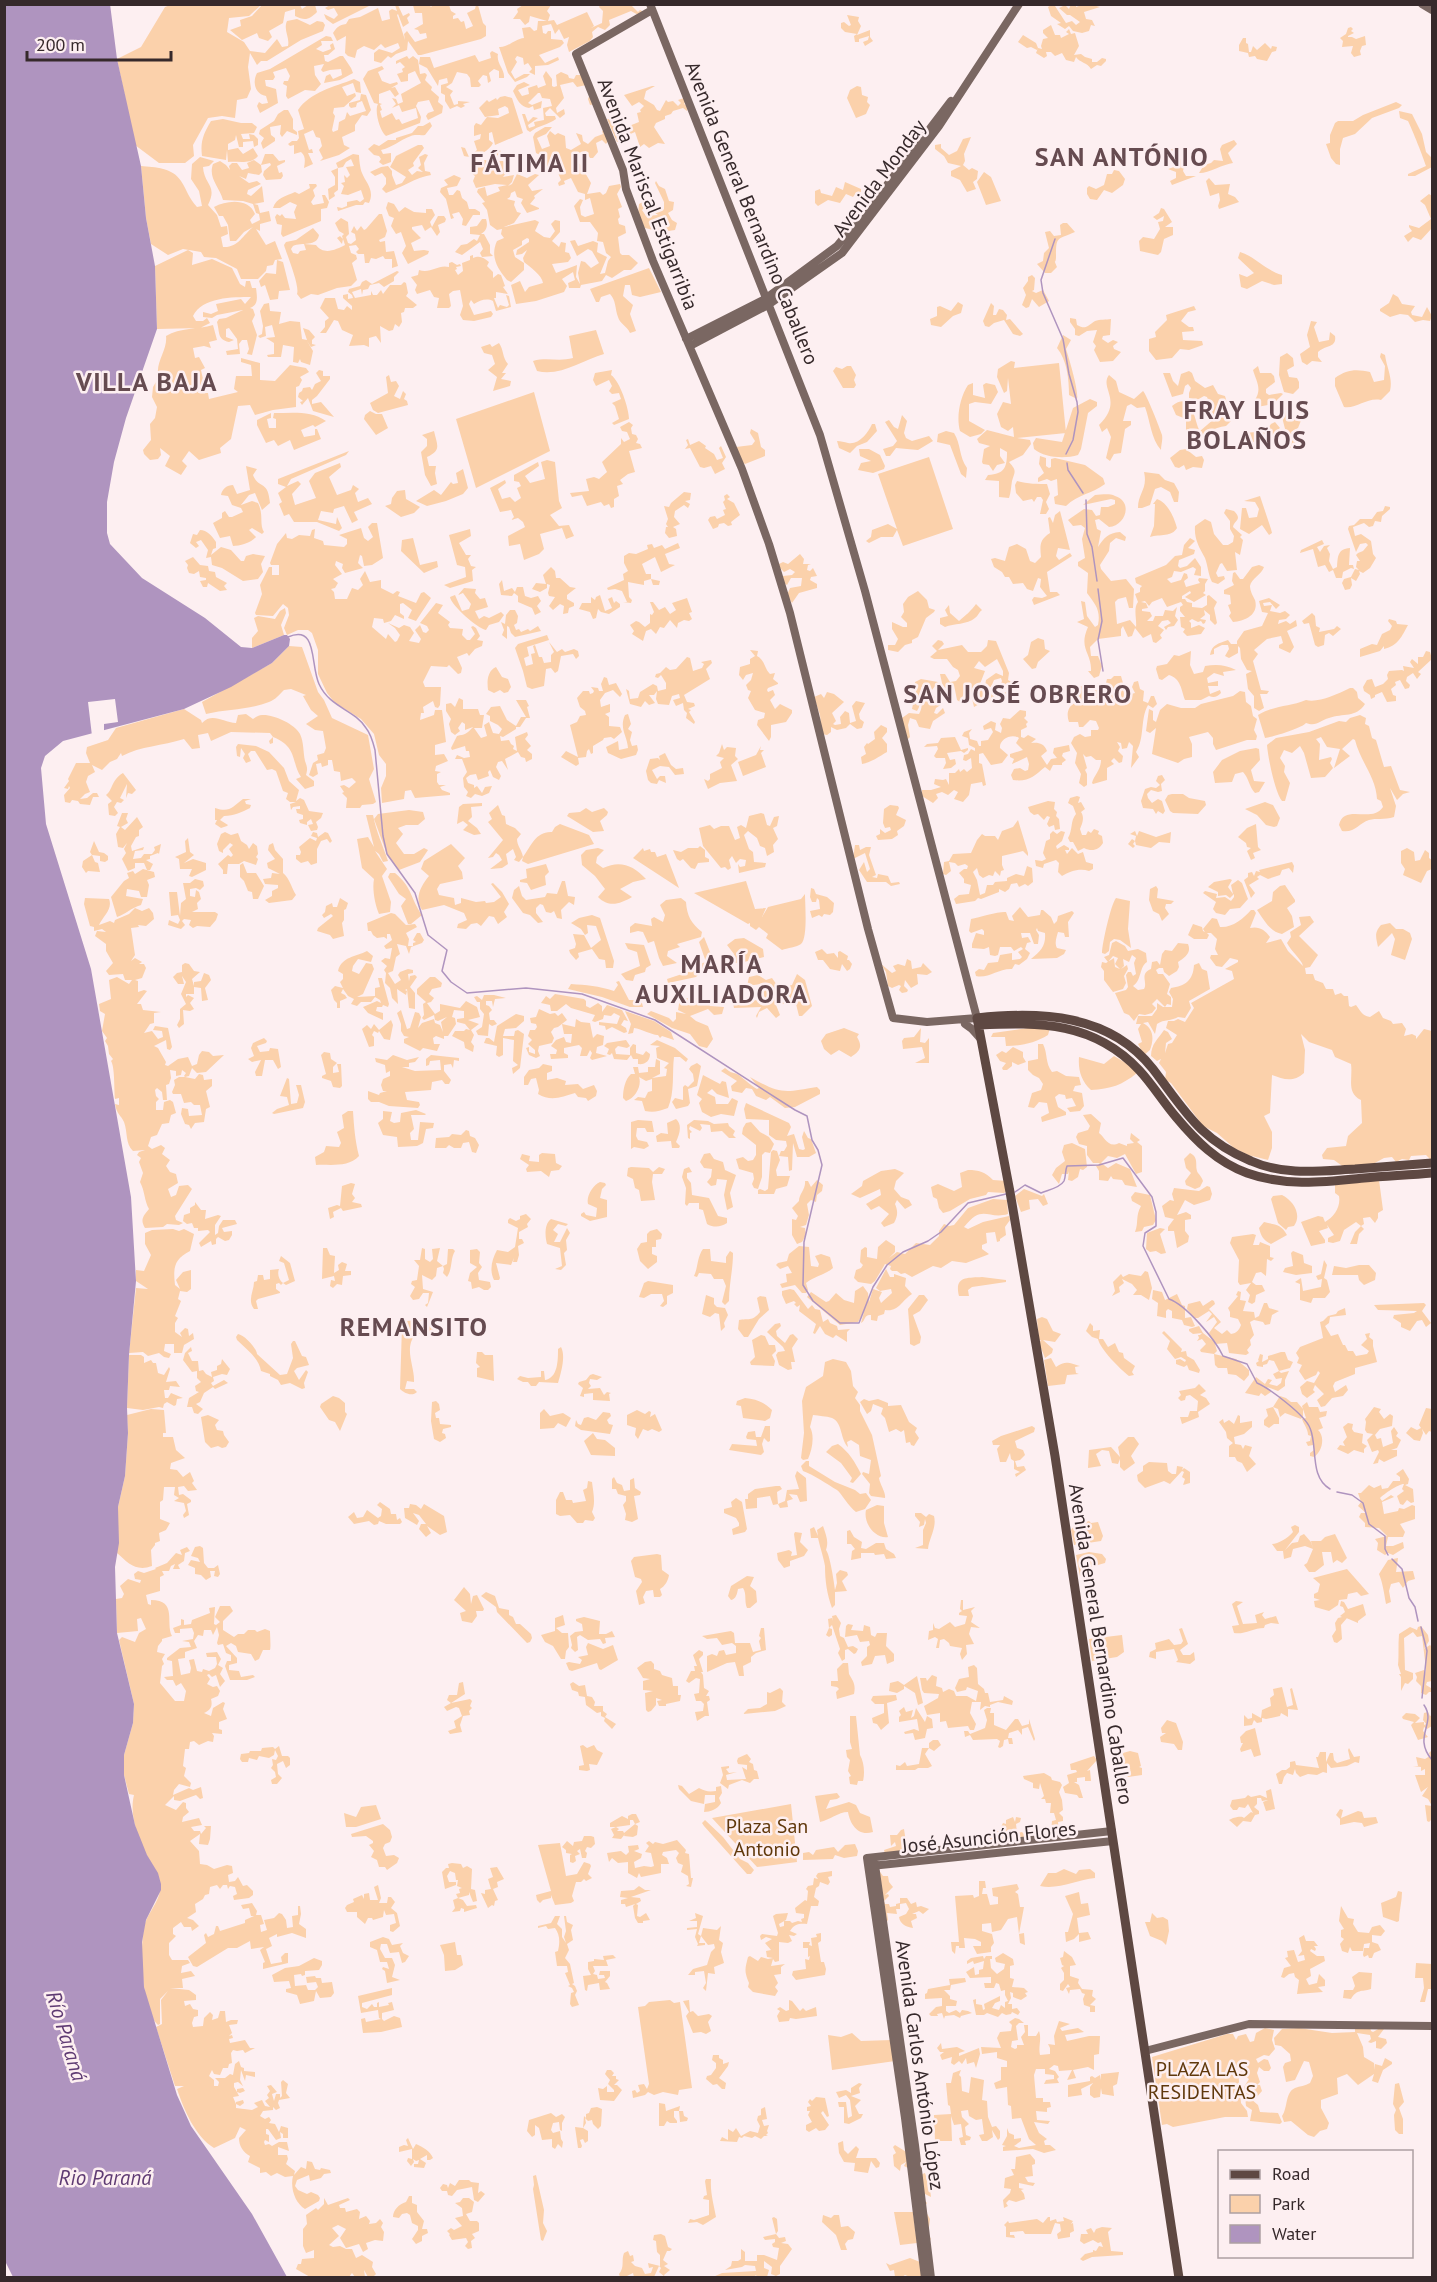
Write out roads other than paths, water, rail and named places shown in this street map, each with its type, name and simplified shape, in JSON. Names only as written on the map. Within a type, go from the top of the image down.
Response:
[{"type":"main road","name":"Avenida Monday","points":[[688,343],[766,302],[837,246],[953,98],[961,94],[1019,4]]},
{"type":"main road","points":[[1422,4],[1432,10]]},
{"type":"main road","name":"Avenida Mariscal Estigarribia","points":[[651,7],[576,54],[623,170],[626,189],[742,469],[770,544],[790,613],[868,929],[893,1018],[947,1022]]},
{"type":"main road","name":"Avenida General Bernardino Caballero","points":[[651,7],[820,435],[865,591],[978,1021],[1055,1456],[1179,2277]]},
{"type":"main road","points":[[974,1005],[981,1012],[992,1016]]},
{"type":"main road","points":[[947,1022],[965,1024],[992,1016],[1030,1015],[1067,1018],[1103,1030],[1131,1047],[1152,1068],[1190,1120],[1206,1136],[1220,1146],[1252,1162],[1271,1168],[1296,1172],[1424,1169]]},
{"type":"main road","points":[[947,1022],[1041,1023],[1057,1022],[1067,1018]]},
{"type":"main road","points":[[1041,1023],[1071,1029],[1092,1037],[1126,1058],[1139,1070],[1194,1139],[1210,1153],[1246,1172],[1268,1179],[1299,1183],[1424,1169]]},
{"type":"main road","points":[[965,1024],[976,1032],[982,1042],[991,1030],[1003,1024]]},
{"type":"main road","name":"José Asunción Flores","points":[[871,1862],[1112,1836]]},
{"type":"main road","name":"Avenida Carlos António López","points":[[871,1862],[925,2277]]},
{"type":"main road","name":"Avenida Carlos António López","points":[[871,1862],[915,2145],[931,2277]]},
{"type":"main road","points":[[1145,2051],[1249,2024],[1432,2026]]},
{"type":"water","name":"Rio Paraná","points":[[110,4],[117,59],[141,166],[146,218],[155,266],[157,329],[126,418],[114,462],[107,502],[107,533],[110,544],[142,578],[205,618],[241,647],[252,648],[284,635],[290,639],[289,646],[272,663],[231,687],[184,709],[63,741],[45,756],[41,768],[46,824],[91,969],[131,1197],[136,1281],[129,1355],[125,1476],[118,1507],[119,1543],[115,1567],[117,1633],[134,1704],[133,1723],[124,1755],[124,1775],[135,1825],[161,1884],[161,1890],[146,1920],[142,1942],[144,1987],[177,2095],[191,2126],[252,2214],[287,2277],[13,2277],[5,2261],[4,5]]},
{"type":"waterway","points":[[1055,239],[1041,280],[1043,293],[1063,339],[1077,402],[1078,412],[1073,440],[1066,454]]},
{"type":"waterway","points":[[1067,463],[1068,470],[1083,493]]},
{"type":"waterway","points":[[1086,500],[1087,534],[1092,547],[1097,581]]},
{"type":"waterway","points":[[1098,589],[1102,621],[1098,640],[1103,671]]},
{"type":"waterway","points":[[288,637],[298,634],[309,641],[316,676],[324,692],[355,716],[371,735],[375,750],[383,836],[387,854],[415,893],[428,935],[447,950],[442,971],[451,982],[467,993],[526,988],[582,994],[655,1020],[807,1116],[812,1140],[818,1150],[822,1165],[804,1242],[803,1285],[813,1301],[840,1323],[859,1323],[873,1287],[887,1265],[903,1252],[928,1241],[941,1232],[968,1203],[1006,1194]]},
{"type":"waterway","points":[[1015,1192],[1025,1185],[1041,1193],[1057,1187],[1064,1181],[1067,1166],[1099,1165],[1123,1158],[1152,1197],[1156,1212],[1156,1226],[1145,1233],[1143,1246],[1169,1299],[1176,1302],[1199,1323],[1223,1356],[1247,1364],[1257,1383],[1286,1402],[1307,1423],[1312,1435],[1319,1477],[1330,1489]]},
{"type":"waterway","points":[[1337,1492],[1352,1495],[1363,1503],[1369,1524],[1385,1536],[1385,1549],[1388,1555]]},
{"type":"waterway","points":[[1392,1559],[1402,1569],[1409,1598],[1415,1607],[1418,1621]]},
{"type":"waterway","points":[[1421,1627],[1427,1651],[1422,1698]]},
{"type":"waterway","points":[[1424,1705],[1428,1718],[1424,1744],[1432,1760]]},
{"type":"district","name":"SAN ANTÓNIO","points":[[1122,157]]},
{"type":"district","name":"FÁTIMA II","points":[[530,163]]},
{"type":"district","name":"VILLA BAJA","points":[[147,382]]},
{"type":"district","name":"FRAY LUIS BOLAÑOS","points":[[1247,424]]},
{"type":"district","name":"SAN JOSÉ OBRERO","points":[[1018,694]]},
{"type":"district","name":"MARÍA AUXILIADORA","points":[[722,979]]},
{"type":"district","name":"REMANSITO","points":[[414,1327]]},
{"type":"park label","name":"Plaza San Antonio","points":[[767,1838]]},
{"type":"park label","name":"PLAZA LAS RESIDENTAS","points":[[1202,2080]]},
{"type":"water label","name":"Río Paraná","points":[[66,2036]]}]
